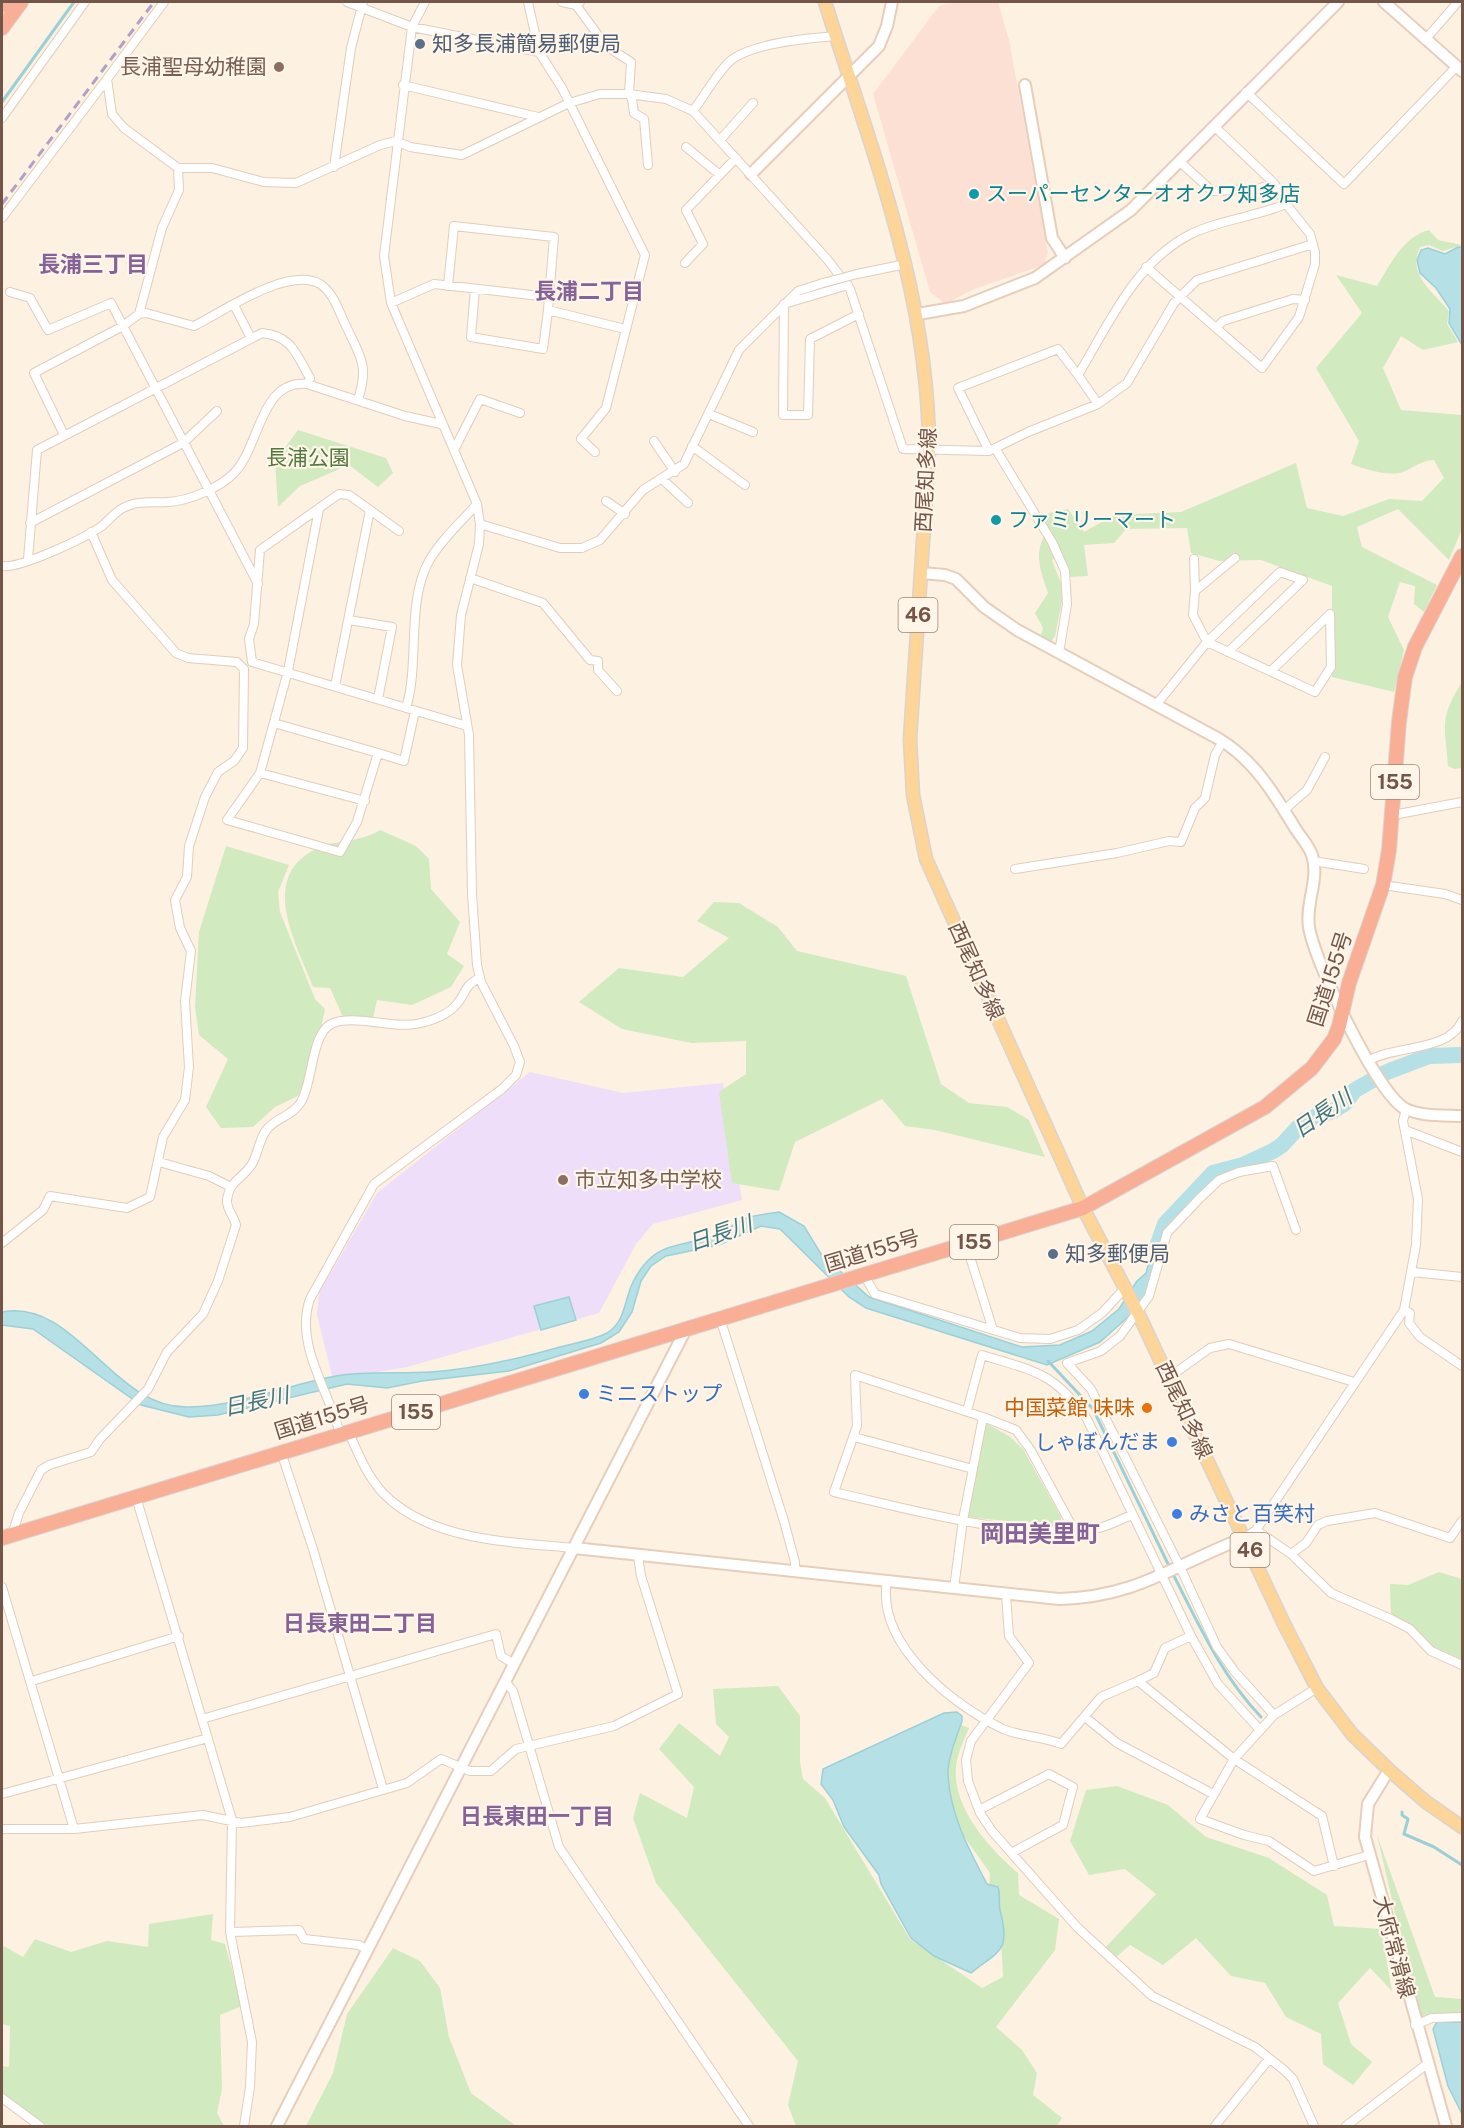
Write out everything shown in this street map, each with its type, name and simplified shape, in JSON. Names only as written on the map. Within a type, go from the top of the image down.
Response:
[{"type":"highway","points":[[2,28],[21,2]]},
{"type":"highway","name":"国道155号","points":[[7,1536],[1083,1208],[1211,1139],[1284,1093],[1312,1068],[1334,1039],[1349,983],[1383,885],[1405,677],[1414,647],[1462,556]]},
{"type":"main road","name":"西尾知多線","points":[[825,2],[906,264],[918,314],[929,404],[929,450],[910,740],[913,795],[926,859],[1083,1208],[1137,1312],[1317,1688],[1353,1734],[1389,1770],[1426,1802],[1462,1827]]},
{"type":"street","points":[[2,118],[85,2]]},
{"type":"street","points":[[2,218],[164,2]]},
{"type":"street","points":[[347,2],[362,5],[412,27],[539,52]]},
{"type":"street","points":[[424,2],[412,27],[396,141],[384,256],[391,303],[477,504],[480,524],[479,544],[461,615],[457,665],[467,726],[472,894],[479,978],[519,1056],[519,1069],[502,1089],[386,1173],[364,1198],[318,1281],[305,1314],[305,1337],[326,1395],[344,1434],[382,1492],[419,1520],[437,1528],[466,1535],[638,1556],[1059,1599],[1090,1598],[1130,1589],[1244,1538],[1256,1530],[1353,1382],[1404,1310],[1416,1245],[1418,1199],[1403,1121],[1406,1109]]},
{"type":"street","points":[[528,2],[539,52],[569,103],[645,255],[606,408],[581,439],[595,452]]},
{"type":"street","points":[[562,2],[578,3],[606,45],[631,62],[629,94],[634,113],[644,119],[648,165]]},
{"type":"street","points":[[751,174],[879,46],[887,26],[892,2]]},
{"type":"street","points":[[918,314],[964,306],[1035,278],[1131,210],[1338,2]]},
{"type":"street","points":[[1246,92],[1344,184],[1460,68],[1425,40],[1384,2]]},
{"type":"street","points":[[1425,40],[1458,2]]},
{"type":"street","points":[[334,167],[351,48],[362,5]]},
{"type":"street","points":[[693,111],[730,62],[740,56],[794,39],[836,36]]},
{"type":"street","points":[[107,79],[112,114],[124,128],[178,168],[212,168],[264,182],[296,183],[380,145],[396,141],[410,147],[462,155],[569,103],[600,94],[629,94],[666,99],[693,111],[848,285],[903,449],[992,449],[1098,404],[1127,383],[1180,296],[1197,280],[1313,244]]},
{"type":"street","points":[[403,85],[538,117]]},
{"type":"street","points":[[1025,85],[1053,237],[1065,258]]},
{"type":"street","points":[[720,140],[753,103]]},
{"type":"street","points":[[1146,267],[1262,368],[1299,317],[1315,264],[1310,234],[1286,204],[1274,183],[1214,126]]},
{"type":"street","points":[[686,147],[720,175]]},
{"type":"street","points":[[685,262],[703,244],[686,210],[736,158]]},
{"type":"street","points":[[1179,161],[1212,191],[1258,189],[1274,183]]},
{"type":"street","points":[[139,314],[162,228],[179,190],[178,168]]},
{"type":"street","points":[[1078,375],[1146,267],[1190,235],[1286,204]]},
{"type":"street","points":[[448,286],[454,226],[554,237],[543,349],[471,337],[475,289]]},
{"type":"street","points":[[480,524],[544,545],[571,549],[582,548],[600,540],[625,514],[643,490],[675,472],[684,464],[740,350],[798,291],[857,274],[906,264]]},
{"type":"street","points":[[64,435],[34,373],[123,326],[139,314],[146,313],[194,326],[281,282],[301,278],[320,284],[332,296],[362,360],[365,377],[358,400]]},
{"type":"street","points":[[391,303],[434,284],[549,297]]},
{"type":"street","points":[[784,304],[848,285]]},
{"type":"street","points":[[10,292],[30,298],[48,330],[111,303],[259,585]]},
{"type":"street","points":[[1216,328],[1223,321],[1293,299],[1305,300]]},
{"type":"street","points":[[784,304],[783,415],[808,415],[810,339],[859,314]]},
{"type":"street","points":[[234,305],[251,339]]},
{"type":"street","points":[[548,310],[625,329]]},
{"type":"street","points":[[28,559],[36,450],[262,333],[278,335],[291,344],[310,378],[307,384]]},
{"type":"street","points":[[1059,653],[1067,604],[1065,571],[1052,542],[992,449],[958,388],[1058,349],[1098,404]]},
{"type":"street","points":[[2,566],[20,564],[28,559],[46,555],[91,532],[122,509],[133,504],[171,502],[208,490],[224,482],[240,467],[273,399],[282,388],[294,383],[307,384],[405,416],[441,424]]},
{"type":"street","points":[[453,450],[480,399],[520,413]]},
{"type":"street","points":[[30,523],[183,443],[217,411]]},
{"type":"street","points":[[709,414],[753,432]]},
{"type":"street","points":[[654,441],[675,472]]},
{"type":"street","points":[[692,446],[745,485]]},
{"type":"street","points":[[662,479],[688,503]]},
{"type":"street","points":[[399,531],[349,495],[339,494],[260,550],[259,585],[254,624],[249,639],[252,662],[467,726]]},
{"type":"street","points":[[606,501],[625,514]]},
{"type":"street","points":[[406,708],[418,591],[424,571],[438,548],[477,504]]},
{"type":"street","points":[[319,509],[288,671],[260,773],[227,820],[340,852],[357,822],[378,753]]},
{"type":"street","points":[[335,686],[370,510]]},
{"type":"street","points":[[2,1243],[43,1210],[50,1196],[127,1208],[146,1201],[150,1197],[163,1137],[185,1100],[189,1067],[185,1001],[191,951],[180,928],[175,900],[187,877],[189,846],[205,797],[218,772],[234,761],[243,747],[244,669],[237,662],[188,658],[176,653],[112,580],[91,532]]},
{"type":"street","points":[[1195,591],[1235,558]]},
{"type":"street","points":[[1194,559],[1193,615],[1207,642],[1315,692],[1331,667],[1330,614],[1271,671]]},
{"type":"street","points":[[1156,705],[1207,642],[1280,572],[1303,580],[1228,651]]},
{"type":"street","points":[[921,573],[945,575],[956,579],[999,618],[1059,653],[1223,741],[1257,769],[1312,855],[1314,881],[1309,928],[1342,1014],[1374,1072],[1394,1100],[1406,1109],[1422,1113],[1462,1116]]},
{"type":"street","points":[[470,578],[543,603],[590,660],[598,661],[598,670],[617,690]]},
{"type":"street","points":[[349,620],[392,627],[378,699]]},
{"type":"street","points":[[274,723],[404,760],[414,711]]},
{"type":"street","points":[[1015,869],[1118,853],[1169,841],[1181,842],[1196,808],[1204,798],[1215,755],[1223,741]]},
{"type":"street","points":[[1284,810],[1307,790],[1325,758]]},
{"type":"street","points":[[260,773],[364,801]]},
{"type":"street","points":[[1392,815],[1462,802]]},
{"type":"street","points":[[1313,861],[1364,869]]},
{"type":"street","points":[[1383,885],[1445,894],[1462,900]]},
{"type":"street","points":[[7,1536],[41,1470],[59,1461],[91,1452],[100,1439],[148,1389],[167,1352],[203,1314],[214,1292],[236,1225],[227,1204],[230,1186],[251,1167],[269,1126],[291,1113],[300,1104],[307,1090],[319,1038],[324,1029],[331,1024],[345,1021],[394,1026],[422,1023],[450,1011],[457,1004],[465,987],[479,978]]},
{"type":"street","points":[[1368,1061],[1378,1055],[1440,1041],[1453,1034],[1462,1021]]},
{"type":"street","points":[[1405,1130],[1462,1152]]},
{"type":"street","points":[[159,1162],[209,1176],[230,1186]]},
{"type":"street","points":[[1273,1717],[1217,1647],[1091,1389],[1067,1363],[1101,1351],[1120,1335],[1149,1296],[1167,1233],[1219,1180],[1239,1172],[1273,1166],[1296,1230]]},
{"type":"street","points":[[966,1244],[993,1330]]},
{"type":"street","points":[[1412,1272],[1462,1277]]},
{"type":"street","points":[[864,1275],[875,1294],[1020,1338],[1050,1339],[1078,1330],[1102,1313],[1125,1288]]},
{"type":"street","points":[[1404,1310],[1410,1312],[1409,1323],[1420,1337],[1462,1366]]},
{"type":"street","points":[[720,1318],[784,1521],[795,1562],[795,1572]]},
{"type":"street","points":[[277,2127],[686,1329]]},
{"type":"street","points":[[1168,1378],[1210,1348],[1229,1344],[1353,1382]]},
{"type":"street","points":[[967,1411],[982,1355],[1041,1373],[1059,1385],[1087,1419],[1132,1515],[1164,1575],[1191,1636],[1218,1684],[1262,1729]]},
{"type":"street","points":[[1074,1530],[1030,1449],[1016,1430],[967,1411],[855,1376],[857,1418],[854,1437],[834,1492],[963,1520],[1074,1530],[1100,1527],[1132,1515]]},
{"type":"street","points":[[954,1588],[963,1520],[983,1417]]},
{"type":"street","points":[[854,1437],[973,1469]]},
{"type":"street","points":[[280,1452],[351,1678],[383,1789]]},
{"type":"street","points":[[136,1497],[232,1820],[230,1932],[252,2042],[250,2087],[244,2127]]},
{"type":"street","points":[[1291,1554],[1306,1543],[1318,1525],[1327,1521],[1375,1513],[1450,1538],[1462,1521]]},
{"type":"street","points":[[1256,1530],[1291,1554],[1331,1593],[1401,1624],[1410,1629],[1431,1651],[1462,1665]]},
{"type":"street","points":[[2,1829],[74,1829],[203,1815],[241,1823],[290,1817],[407,1783],[441,1759],[470,1771],[491,1771],[516,1749],[614,1726],[678,1694],[641,1576],[638,1556]]},
{"type":"street","points":[[887,1581],[886,1611],[897,1637],[907,1652],[957,1701],[1005,1730],[1026,1736],[1044,1737],[1061,1744],[1101,1697],[1154,1673],[1165,1648],[1191,1636]]},
{"type":"street","points":[[2,1587],[32,1681],[74,1829]]},
{"type":"street","points":[[1006,1594],[1009,1636],[1029,1663],[970,1741],[966,1760],[968,1781],[979,1810],[992,1831],[1013,1852],[1077,1927],[1152,1996],[1245,2042],[1293,2079],[1314,2127]]},
{"type":"street","points":[[202,1719],[351,1678],[496,1634],[501,1656],[514,1664]]},
{"type":"street","points":[[32,1681],[179,1636]]},
{"type":"street","points":[[505,1681],[513,1691],[559,1847],[749,2127]]},
{"type":"street","points":[[1138,1681],[1234,1759],[1322,1816],[1334,1866]]},
{"type":"street","points":[[1317,1688],[1273,1717],[1234,1759],[1200,1819],[1269,1842],[1314,1870],[1369,1855]]},
{"type":"street","points":[[1085,1717],[1117,1743],[1213,1794]]},
{"type":"street","points":[[2,1794],[208,1738]]},
{"type":"street","name":"大府常滑線","points":[[1389,1770],[1366,1812],[1365,1837],[1415,2025],[1446,2127]]},
{"type":"street","points":[[979,1810],[1049,1774],[1073,1787],[1064,1825],[1013,1852]]},
{"type":"street","points":[[230,1932],[299,1930],[304,1939],[359,1945],[369,1950]]},
{"type":"street","points":[[1415,2025],[1432,2018],[1462,2017]]},
{"type":"street","points":[[1215,2127],[1269,2059]]},
{"type":"street","points":[[1346,2127],[1427,2064]]},
{"type":"street","points":[[2,2098],[40,2127]]},
{"type":"shaded area","points":[[956,2],[998,2],[1009,40],[1048,253],[1044,265],[974,289],[945,304],[930,292],[873,94],[939,6]]},
{"type":"shaded area","points":[[530,1072],[623,1093],[723,1083],[742,1200],[653,1224],[636,1244],[599,1313],[407,1367],[333,1380],[317,1315],[319,1293],[377,1193]]},
{"type":"green space","points":[[1429,230],[1438,240],[1462,245],[1443,251],[1429,245],[1420,247],[1417,257],[1419,274],[1423,282],[1449,311],[1447,324],[1458,342],[1423,350],[1401,336],[1383,368],[1401,410],[1462,415],[1462,529],[1449,560],[1398,509],[1357,527],[1362,547],[1437,585],[1424,612],[1414,604],[1415,586],[1400,582],[1388,617],[1404,650],[1394,692],[1332,677],[1332,586],[1261,560],[1219,561],[1191,553],[1187,528],[1126,529],[1114,543],[1084,545],[1088,576],[1070,577],[1060,555],[1052,560],[1064,591],[1055,636],[1050,643],[1040,638],[1043,628],[1035,613],[1048,593],[1039,561],[1040,547],[1047,531],[1039,515],[1068,509],[1084,532],[1114,515],[1181,512],[1296,463],[1307,508],[1343,516],[1389,499],[1422,501],[1444,478],[1434,460],[1421,463],[1403,472],[1391,474],[1351,464],[1359,441],[1316,368],[1362,313],[1336,275],[1377,286],[1398,252],[1412,238]]},
{"type":"green space","name":"長浦公園","points":[[298,430],[386,458],[393,473],[378,487],[349,465],[300,486],[278,507],[275,461]]},
{"type":"green space","points":[[1462,682],[1462,768],[1454,769],[1448,766],[1445,722],[1450,705]]},
{"type":"green space","points":[[380,830],[416,846],[429,859],[431,889],[460,922],[447,954],[464,966],[451,987],[412,1005],[377,1000],[373,1018],[343,1017],[330,988],[313,987],[291,931],[286,912],[285,893],[289,875],[300,860],[318,848],[363,837]]},
{"type":"green space","points":[[226,846],[289,865],[278,892],[280,912],[315,999],[325,1009],[314,1062],[298,1096],[275,1107],[253,1127],[221,1128],[206,1107],[228,1059],[199,1035],[195,1007],[199,932]]},
{"type":"green space","points":[[714,902],[739,903],[778,927],[797,951],[906,976],[941,1084],[969,1103],[1007,1107],[1029,1120],[1045,1157],[935,1130],[905,1126],[882,1099],[795,1142],[779,1191],[732,1183],[719,1092],[746,1074],[746,1041],[692,1043],[622,1029],[579,1002],[619,968],[683,977],[729,938],[697,921]]},
{"type":"green space","points":[[985,1423],[1009,1436],[1023,1449],[1061,1517],[1061,1523],[1054,1526],[967,1517]]},
{"type":"green space","points":[[1439,1572],[1462,1579],[1462,1666],[1434,1657],[1391,1616],[1390,1584],[1408,1585]]},
{"type":"green space","points":[[778,1686],[800,1716],[800,1762],[803,1779],[825,1798],[910,1939],[982,1988],[1003,1977],[1000,1919],[989,1896],[990,1873],[951,1818],[947,1762],[954,1748],[956,1723],[969,1728],[959,1752],[956,1767],[956,1782],[966,1812],[985,1840],[1018,1873],[1019,1895],[1059,1919],[1055,1950],[996,2027],[1022,2050],[1037,2073],[1033,2095],[1062,2118],[1057,2126],[796,2126],[788,2105],[798,2061],[656,1883],[633,1818],[640,1793],[687,1818],[694,1787],[659,1749],[679,1723],[720,1756],[729,1737],[716,1724],[713,1689]]},
{"type":"green space","points":[[1117,1786],[1168,1805],[1206,1837],[1269,1858],[1327,1895],[1334,1926],[1381,1929],[1392,1991],[1370,1968],[1338,2003],[1351,2044],[1372,2062],[1353,2085],[1323,2064],[1321,2034],[1286,2017],[1265,1983],[1231,1976],[1196,1938],[1163,1965],[1130,1945],[1114,1959],[1103,1950],[1156,1894],[1125,1869],[1089,1875],[1070,1841],[1086,1790]]},
{"type":"green space","points":[[1377,1835],[1435,1997],[1462,1999],[1462,2023],[1420,2021]]},
{"type":"green space","points":[[213,1914],[211,1940],[225,1944],[242,2006],[220,2015],[222,2089],[217,2113],[224,2126],[47,2126],[2,2094],[2,2066],[9,2067],[10,2026],[2,2024],[2,1945],[23,1957],[35,1939],[71,1952],[107,1941],[148,1947],[149,1924]]},
{"type":"green space","points":[[393,1948],[420,1961],[440,1988],[449,2037],[471,2093],[516,2126],[306,2126],[333,2073],[347,2014]]},
{"type":"water","points":[[1462,247],[1462,345],[1449,323],[1450,309],[1436,288],[1420,273],[1417,260],[1421,250],[1428,248],[1445,254]]},
{"type":"water","points":[[779,1212],[804,1226],[821,1254],[869,1297],[1022,1347],[1060,1345],[1092,1331],[1119,1309],[1137,1281],[1146,1273],[1159,1227],[1165,1228],[1146,1295],[1128,1317],[1100,1342],[1047,1365],[866,1308],[849,1297],[780,1229],[761,1226],[719,1245],[666,1256],[651,1266],[641,1281],[632,1312],[619,1332],[601,1343],[509,1371],[422,1381],[387,1388],[347,1384],[218,1415],[189,1417],[141,1405],[33,1329],[2,1325],[2,1312],[28,1312],[52,1321],[138,1391],[162,1403],[189,1407],[245,1399],[336,1376],[464,1369],[528,1356],[607,1333],[618,1322],[633,1282],[650,1258],[668,1248],[716,1235],[748,1218]]},
{"type":"water","points":[[569,1297],[576,1320],[541,1330],[534,1306]]},
{"type":"water","points":[[957,1712],[962,1716],[962,1721],[948,1770],[952,1800],[961,1830],[987,1884],[998,1887],[1004,1934],[1003,1942],[996,1954],[971,1973],[934,1956],[911,1938],[881,1884],[879,1875],[844,1827],[833,1800],[821,1784],[823,1769],[944,1713]]},
{"type":"water","points":[[1437,2022],[1462,2022],[1462,2114],[1448,2086],[1433,2029]]},
{"type":"waterway","points":[[2,102],[74,2]]},
{"type":"waterway","name":"日長川","points":[[1157,1247],[1165,1224],[1213,1173],[1243,1165],[1273,1151],[1282,1145],[1305,1120],[1333,1111],[1344,1104],[1355,1090],[1387,1072],[1429,1056],[1462,1055]]},
{"type":"waterway","points":[[1048,1361],[1093,1409],[1170,1568]]},
{"type":"waterway","points":[[1173,1574],[1222,1667],[1261,1717]]},
{"type":"waterway","points":[[1402,1812],[1402,1815],[1408,1819],[1404,1834],[1434,1847],[1462,1865]]},
{"type":"railway","points":[[2,204],[154,2]]},
{"type":"place","name":"知多長浦簡易郵便局","points":[[420,44]]},
{"type":"place","name":"長浦聖母幼稚園","points":[[279,67]]},
{"type":"place","name":"スーパーセンターオオクワ知多店","points":[[974,194]]},
{"type":"place","name":"ファミリーマート","points":[[996,520]]},
{"type":"place","name":"市立知多中学校","points":[[563,1180]]},
{"type":"place","name":"知多郵便局","points":[[1053,1254]]},
{"type":"place","name":"ミニストップ","points":[[584,1394]]},
{"type":"place","name":"中国菜館 味味","points":[[1147,1408]]},
{"type":"place","name":"しゃぼんだま","points":[[1172,1442]]},
{"type":"place","name":"みさと百笑村","points":[[1177,1514]]},
{"type":"district","name":"長浦三丁目","points":[[93,264]]},
{"type":"district","name":"長浦二丁目","points":[[589,291]]},
{"type":"district","name":"岡田美里町","points":[[1040,1534]]},
{"type":"district","name":"日長東田二丁目","points":[[360,1623]]},
{"type":"district","name":"日長東田一丁目","points":[[537,1816]]}]
